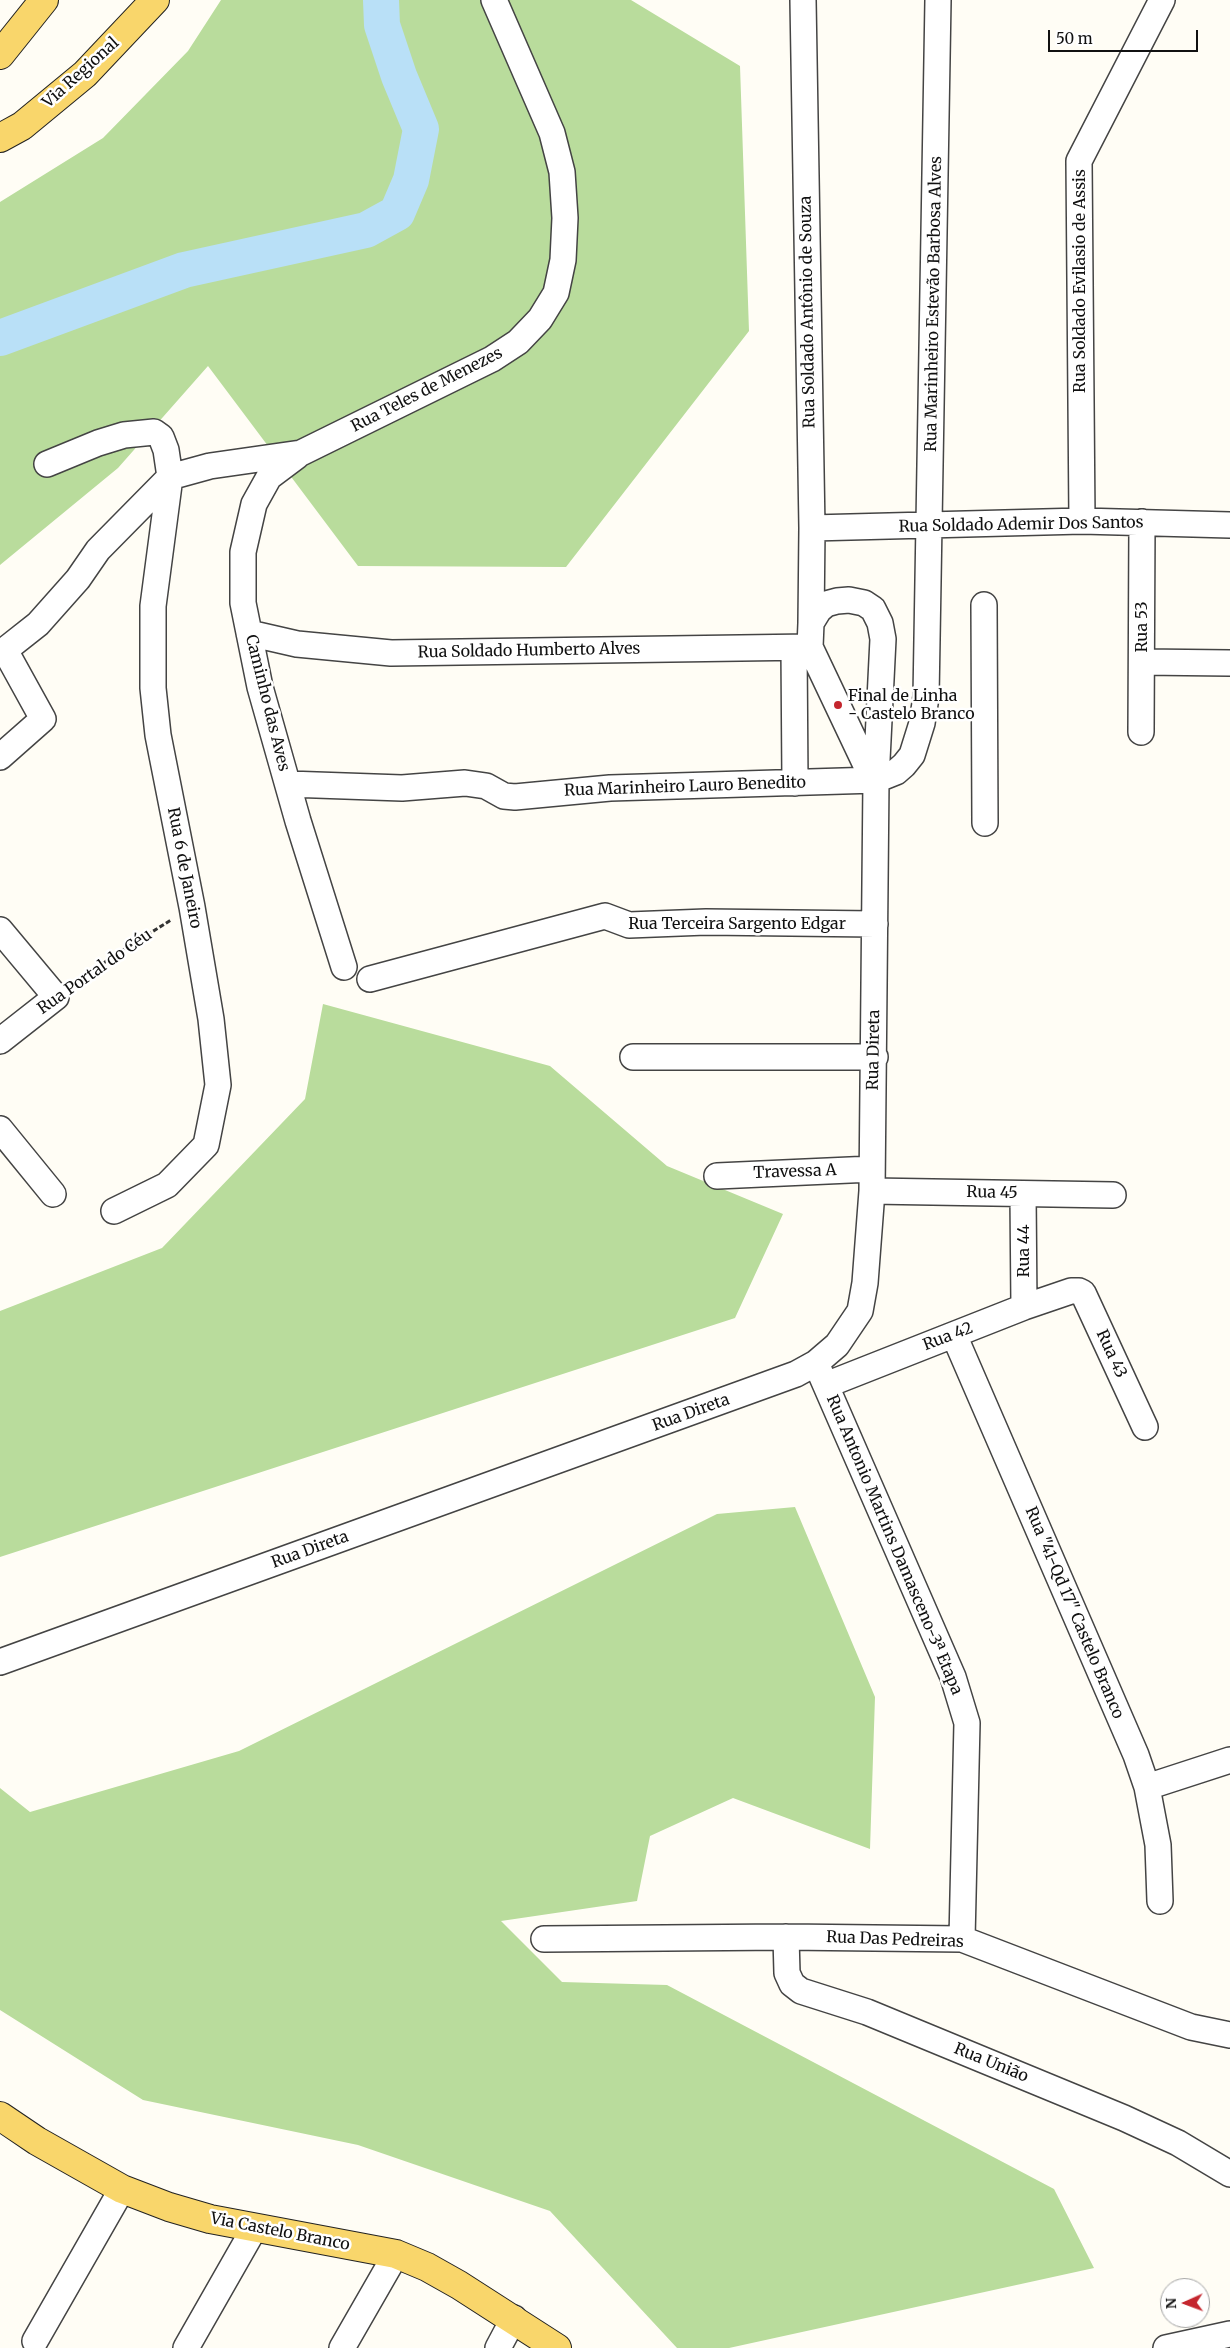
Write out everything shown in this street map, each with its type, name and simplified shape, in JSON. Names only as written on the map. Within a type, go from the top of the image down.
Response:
[{"type":"main road","points":[[0,55],[44,0]]},
{"type":"main road","name":"Via Regional","points":[[0,138],[22,126],[85,74],[155,0]]},
{"type":"main road","name":"Via Castelo Branco","points":[[0,2116],[37,2141],[122,2189],[210,2219],[396,2254],[426,2266],[514,2318],[557,2348]]},
{"type":"street","name":"Rua Teles de Menezes","points":[[170,477],[210,466],[301,453],[492,359],[518,342],[540,319],[556,293],[563,260],[565,218],[562,172],[552,133],[494,0]]},
{"type":"street","name":"Rua Soldado Antônio de Souza","points":[[795,783],[812,528],[803,0]]},
{"type":"street","name":"Rua Marinheiro Estevão Barbosa Alves","points":[[876,780],[896,772],[912,755],[922,723],[926,697],[930,608],[938,0]]},
{"type":"street","name":"Rua Soldado Evilasio de Assis","points":[[1082,522],[1079,161],[1162,0]]},
{"type":"street","name":"Rua 6 de Janeiro","points":[[47,464],[98,443],[124,435],[154,432],[161,437],[166,450],[170,477],[153,606],[153,688],[158,734],[192,907],[218,1085],[206,1144],[167,1185],[114,1212]]},
{"type":"street","name":"Caminho das Aves","points":[[301,453],[275,470],[264,483],[254,504],[243,552],[241,577],[243,603],[260,687],[344,967]]},
{"type":"street","points":[[0,757],[43,721],[43,714],[3,653],[38,624],[78,579],[98,550],[170,477]]},
{"type":"street","name":"Rua Soldado Ademir Dos Santos","points":[[812,528],[1082,522],[1142,522],[1230,526]]},
{"type":"street","name":"Rua 53","points":[[1140,732],[1142,522]]},
{"type":"street","name":"Rua Direta","points":[[0,1662],[796,1374],[821,1374],[837,1345],[860,1311],[865,1283],[872,1180],[875,1057],[876,780],[883,639],[880,623],[873,609],[864,603],[849,600],[826,604],[819,610],[805,639]]},
{"type":"street","points":[[984,605],[985,823]]},
{"type":"street","name":"Rua Soldado Humberto Alves","points":[[249,633],[297,644],[391,653],[805,639]]},
{"type":"street","points":[[805,639],[865,763],[876,780]]},
{"type":"street","points":[[1142,662],[1230,663]]},
{"type":"street","name":"Rua Marinheiro Lauro Benedito","points":[[288,784],[402,788],[465,783],[486,786],[504,796],[514,797],[610,788],[876,780]]},
{"type":"street","name":"Rua Terceira Sargento Edgar","points":[[370,979],[597,917],[613,918],[620,924],[629,925],[706,922],[875,924]]},
{"type":"street","points":[[0,930],[56,997]]},
{"type":"street","name":"Rua Portal do Céu","points":[[0,1041],[56,997]]},
{"type":"street","points":[[633,1057],[875,1057]]},
{"type":"street","points":[[0,1129],[53,1194]]},
{"type":"street","name":"Travessa A","points":[[717,1176],[872,1180]]},
{"type":"street","name":"Rua 45","points":[[872,1180],[1023,1194],[1113,1195]]},
{"type":"street","name":"Rua 44","points":[[1023,1194],[1024,1307]]},
{"type":"street","name":"Rua 42","points":[[821,1374],[954,1335],[1024,1307],[1071,1291]]},
{"type":"street","name":"Rua 43","points":[[1071,1291],[1083,1293],[1145,1427]]},
{"type":"street","name":"Rua \"41-Qd 17\" Castelo Branco","points":[[954,1335],[1132,1746],[1147,1787],[1158,1845],[1160,1900]]},
{"type":"street","name":"Rua Antonio Martins Damasceno-3ª Etapa","points":[[821,1374],[953,1677],[967,1724],[962,1939]]},
{"type":"street","points":[[1147,1787],[1230,1760]]},
{"type":"street","name":"Rua Das Pedreiras","points":[[544,1939],[786,1937],[962,1939],[1191,2027],[1230,2035]]},
{"type":"street","name":"Rua União","points":[[786,1937],[786,1973],[792,1984],[800,1991],[867,2012],[1124,2118],[1178,2144],[1230,2174]]},
{"type":"street","points":[[35,2341],[122,2189]]},
{"type":"street","points":[[186,2348],[255,2227]]},
{"type":"street","points":[[342,2348],[396,2254]]},
{"type":"street","points":[[498,2348],[514,2318]]},
{"type":"street","points":[[1166,2348],[1230,2334]]},
{"type":"path","name":"Rua Portal do Céu","points":[[56,997],[115,955],[192,907]]},
{"type":"green space","points":[[221,0],[631,0],[740,66],[749,331],[566,567],[358,566],[208,366],[118,468],[0,565],[0,202],[103,138],[188,51]]},
{"type":"green space","points":[[323,1004],[550,1066],[667,1166],[783,1214],[735,1318],[0,1557],[0,1311],[162,1248],[305,1099]]},
{"type":"green space","points":[[795,1507],[875,1697],[870,1849],[733,1798],[650,1836],[637,1901],[501,1921],[562,1982],[667,1985],[1054,2189],[1094,2268],[729,2348],[677,2348],[550,2211],[358,2145],[143,2100],[0,2010],[0,1788],[30,1812],[239,1751],[717,1514]]},
{"type":"waterway","points":[[0,338],[184,270],[366,230],[397,213],[411,180],[421,129],[399,76],[382,25],[381,0]]},
{"type":"place","name":"Final de Linha - Castelo Branco","points":[[838,705]]}]
